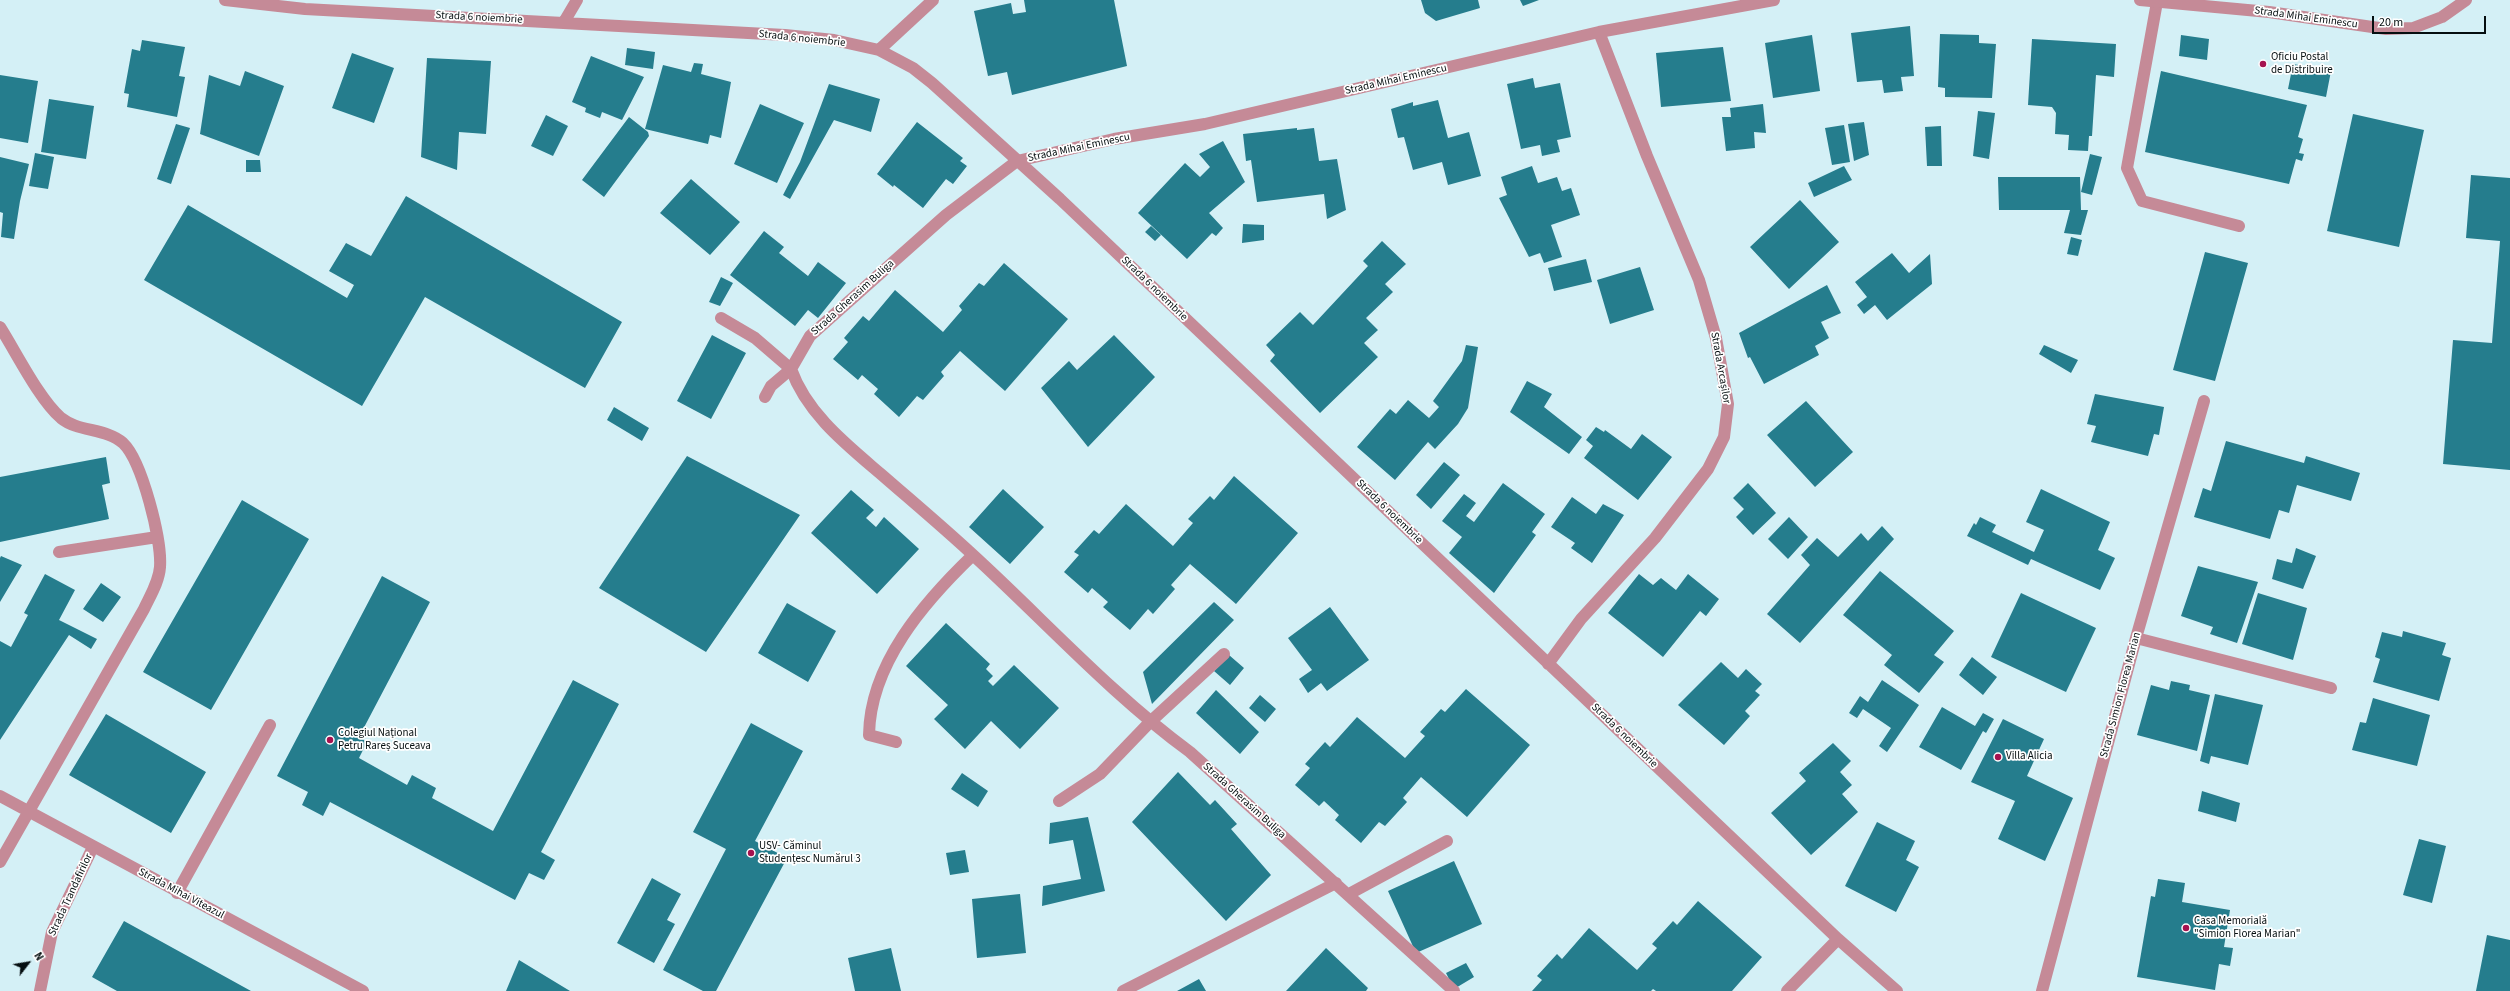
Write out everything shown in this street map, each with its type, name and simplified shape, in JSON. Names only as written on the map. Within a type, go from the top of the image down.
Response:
[{"type":"street","name":"Strada 6 noiembrie","points":[[225,0],[305,9],[785,35],[834,40],[879,50],[913,68],[932,83],[1017,161],[1838,939],[1897,991]]},
{"type":"street","points":[[564,22],[577,0]]},
{"type":"street","points":[[879,50],[933,0]]},
{"type":"street","name":"Strada Mihai Eminescu","points":[[1017,161],[1114,138],[1205,124],[1599,32],[1774,0]]},
{"type":"street","name":"Strada Mihai Eminescu","points":[[2140,0],[2269,12],[2386,29],[2413,28],[2442,17],[2466,0]]},
{"type":"street","points":[[2157,2],[2127,168],[2142,201],[2238,226]]},
{"type":"street","name":"Strada Arcașilor","points":[[1548,664],[1581,619],[1655,538],[1708,470],[1724,437],[1728,404],[1716,338],[1699,280],[1646,156],[1599,32]]},
{"type":"street","name":"Strada Gherasim Buliga","points":[[1017,161],[946,215],[810,336],[791,369],[797,386],[811,406],[841,439],[973,555],[1150,722],[1190,752],[1349,894],[1454,991]]},
{"type":"street","points":[[721,318],[755,338],[791,369],[772,386],[765,397]]},
{"type":"street","points":[[0,327],[3,339],[48,402],[62,418],[105,433],[122,443],[135,461],[144,485],[157,537],[160,567],[150,598],[0,862]]},
{"type":"street","name":"Strada Simion Florea Marian","points":[[2042,991],[2136,638],[2204,401]]},
{"type":"street","points":[[59,552],[157,537]]},
{"type":"street","points":[[896,742],[869,735],[874,700],[888,664],[912,623],[941,585],[973,555]]},
{"type":"street","points":[[2136,638],[2331,688]]},
{"type":"street","points":[[1059,800],[1100,774],[1150,722],[1224,654]]},
{"type":"street","points":[[178,893],[270,725]]},
{"type":"street","name":"Strada Mihai Viteazul","points":[[0,796],[178,893],[363,991]]},
{"type":"street","points":[[1349,894],[1447,841]]},
{"type":"street","name":"Strada Trandafirilor","points":[[40,991],[52,932],[93,847]]},
{"type":"street","points":[[1123,991],[1336,883]]},
{"type":"street","points":[[1787,991],[1838,939]]},
{"type":"building","points":[[1024,0],[1114,0],[1127,66],[1012,95],[1007,72],[988,76],[974,11],[1011,3],[1013,14],[1026,12]]},
{"type":"building","points":[[1421,0],[1478,0],[1480,8],[1436,21],[1425,13]]},
{"type":"building","points":[[1520,0],[1539,0],[1523,6]]},
{"type":"building","points":[[1910,26],[1914,76],[1901,77],[1903,91],[1884,93],[1882,80],[1857,82],[1851,33]]},
{"type":"building","points":[[1940,34],[1979,35],[1979,43],[1996,44],[1992,98],[1945,97],[1945,88],[1938,87]]},
{"type":"building","points":[[1812,35],[1820,91],[1773,98],[1765,43]]},
{"type":"building","points":[[2181,35],[2209,39],[2207,60],[2179,56]]},
{"type":"building","points":[[2032,39],[2116,44],[2114,77],[2096,75],[2092,136],[2089,136],[2088,151],[2068,150],[2069,135],[2055,134],[2056,113],[2052,107],[2028,105]]},
{"type":"building","points":[[142,40],[185,47],[179,76],[185,77],[177,117],[127,107],[129,94],[124,93],[132,49],[140,51]]},
{"type":"building","points":[[1723,47],[1731,101],[1661,107],[1656,53]]},
{"type":"building","points":[[627,48],[655,52],[653,69],[625,65]]},
{"type":"building","points":[[352,53],[394,68],[374,123],[332,108]]},
{"type":"building","points":[[591,56],[644,77],[622,120],[602,112],[600,118],[585,112],[586,108],[572,102]]},
{"type":"building","points":[[427,58],[491,61],[486,134],[459,132],[457,170],[421,157]]},
{"type":"building","points":[[694,63],[703,64],[701,74],[731,82],[721,138],[710,135],[708,144],[645,129],[663,65],[691,72]]},
{"type":"building","points":[[2293,64],[2331,71],[2326,97],[2288,89]]},
{"type":"building","points":[[245,71],[284,86],[259,156],[200,134],[209,75],[240,86]]},
{"type":"building","points":[[2161,71],[2307,105],[2298,137],[2303,139],[2299,153],[2304,154],[2302,161],[2296,159],[2289,184],[2145,152]]},
{"type":"building","points":[[0,75],[38,81],[28,143],[0,138]]},
{"type":"building","points":[[1533,78],[1535,88],[1560,83],[1571,137],[1557,140],[1560,152],[1542,156],[1540,145],[1521,149],[1507,84]]},
{"type":"building","points":[[829,84],[880,99],[871,132],[834,120],[790,199],[783,195],[800,162]]},
{"type":"building","points":[[49,99],[94,106],[86,159],[41,152]]},
{"type":"building","points":[[1438,100],[1448,138],[1469,132],[1481,176],[1448,185],[1442,162],[1413,170],[1404,137],[1398,138],[1391,109],[1413,102],[1413,106]]},
{"type":"building","points":[[760,104],[804,123],[777,183],[734,164]]},
{"type":"building","points":[[1763,104],[1766,133],[1754,132],[1755,148],[1726,151],[1722,117],[1731,117],[1730,108]]},
{"type":"building","points":[[1978,111],[1995,113],[1989,159],[1973,156]]},
{"type":"building","points":[[2353,114],[2424,130],[2399,247],[2327,231]]},
{"type":"building","points":[[546,115],[568,126],[553,156],[531,146]]},
{"type":"building","points":[[629,117],[648,132],[649,136],[604,197],[582,180]]},
{"type":"building","points":[[917,122],[963,158],[960,161],[967,166],[953,184],[946,179],[923,208],[894,185],[893,187],[877,174]]},
{"type":"building","points":[[1864,122],[1869,155],[1854,161],[1848,124]]},
{"type":"building","points":[[176,124],[190,128],[171,184],[157,179]]},
{"type":"building","points":[[1844,125],[1850,162],[1832,165],[1825,128]]},
{"type":"building","points":[[1941,126],[1942,166],[1927,166],[1925,127]]},
{"type":"building","points":[[1297,128],[1297,130],[1314,128],[1319,161],[1337,159],[1346,210],[1327,219],[1324,194],[1257,202],[1251,160],[1246,161],[1243,134]]},
{"type":"building","points":[[1223,141],[1245,182],[1209,213],[1223,228],[1216,236],[1212,233],[1187,259],[1138,213],[1185,163],[1200,177],[1210,167],[1199,154]]},
{"type":"building","points":[[35,153],[54,157],[48,189],[29,186]]},
{"type":"building","points":[[2090,154],[2102,157],[2092,195],[2081,192]]},
{"type":"building","points":[[0,157],[29,164],[20,201],[14,239],[1,237],[3,213],[0,212]]},
{"type":"building","points":[[246,160],[260,160],[261,172],[246,172]]},
{"type":"building","points":[[1532,166],[1538,183],[1557,177],[1562,191],[1571,188],[1580,215],[1551,225],[1562,257],[1544,263],[1540,253],[1529,257],[1499,198],[1507,195],[1501,177]]},
{"type":"building","points":[[1844,166],[1852,180],[1814,197],[1808,183]]},
{"type":"building","points":[[2471,175],[2510,178],[2510,470],[2443,464],[2453,340],[2492,343],[2500,241],[2466,238]]},
{"type":"building","points":[[1998,177],[2080,177],[2081,210],[2088,210],[2081,235],[2064,233],[2070,210],[1999,210]]},
{"type":"building","points":[[691,179],[740,222],[710,255],[660,213]]},
{"type":"building","points":[[406,196],[622,322],[585,388],[425,297],[362,406],[144,280],[188,205],[347,298],[354,285],[329,271],[346,243],[371,256]]},
{"type":"building","points":[[1800,200],[1839,242],[1789,289],[1750,247]]},
{"type":"building","points":[[1243,224],[1264,225],[1264,240],[1242,243]]},
{"type":"building","points":[[1151,226],[1161,235],[1155,241],[1145,232]]},
{"type":"building","points":[[764,231],[784,247],[779,253],[808,276],[818,262],[846,283],[818,318],[808,310],[795,326],[730,275]]},
{"type":"building","points":[[2071,237],[2082,240],[2078,256],[2067,254]]},
{"type":"building","points":[[1382,241],[1406,264],[1385,284],[1393,292],[1366,318],[1378,330],[1364,343],[1378,357],[1320,413],[1270,361],[1275,355],[1266,345],[1300,312],[1313,325],[1368,266],[1363,261]]},
{"type":"building","points":[[2205,252],[2248,263],[2215,381],[2173,370]]},
{"type":"building","points":[[1892,253],[1909,273],[1930,254],[1932,284],[1887,320],[1875,305],[1864,314],[1857,305],[1867,297],[1855,282]]},
{"type":"building","points":[[1586,259],[1592,282],[1554,291],[1548,268]]},
{"type":"building","points":[[1004,263],[1068,319],[1005,391],[960,351],[941,372],[944,376],[923,400],[917,396],[899,417],[874,394],[878,389],[862,375],[858,380],[833,359],[848,342],[844,338],[863,316],[869,321],[895,290],[943,332],[962,310],[959,306],[979,283],[984,286]]},
{"type":"building","points":[[1640,267],[1654,310],[1610,324],[1597,280]]},
{"type":"building","points":[[721,277],[733,283],[720,306],[709,302]]},
{"type":"building","points":[[1827,285],[1841,313],[1821,322],[1829,338],[1815,346],[1819,355],[1764,384],[1750,357],[1748,358],[1739,333]]},
{"type":"building","points":[[712,335],[746,353],[711,419],[677,401]]},
{"type":"building","points":[[1114,335],[1155,377],[1088,447],[1041,388],[1069,361],[1077,370]]},
{"type":"building","points":[[1466,345],[1478,347],[1468,408],[1458,424],[1435,449],[1428,442],[1395,480],[1357,447],[1390,409],[1396,414],[1408,400],[1429,418],[1439,407],[1433,401],[1462,361]]},
{"type":"building","points":[[2044,345],[2078,360],[2071,373],[2039,354]]},
{"type":"building","points":[[1527,381],[1552,394],[1544,407],[1582,437],[1569,454],[1510,412]]},
{"type":"building","points":[[2095,394],[2164,407],[2159,435],[2154,434],[2148,456],[2091,442],[2096,426],[2087,424]]},
{"type":"building","points":[[1806,401],[1853,452],[1815,487],[1767,435]]},
{"type":"building","points":[[614,407],[649,428],[642,441],[607,420]]},
{"type":"building","points":[[1596,427],[1604,432],[1605,430],[1631,449],[1642,434],[1672,457],[1638,500],[1584,458],[1593,446],[1586,440]]},
{"type":"building","points":[[2226,441],[2304,463],[2306,456],[2360,473],[2351,501],[2297,485],[2289,513],[2279,510],[2270,539],[2194,517],[2203,488],[2211,491]]},
{"type":"building","points":[[687,456],[800,515],[706,652],[599,588]]},
{"type":"building","points":[[106,457],[110,483],[102,485],[109,519],[0,542],[0,477]]},
{"type":"building","points":[[1444,462],[1460,475],[1431,509],[1416,495]]},
{"type":"building","points":[[1234,476],[1298,533],[1236,604],[1190,564],[1171,585],[1175,589],[1153,614],[1148,609],[1130,630],[1103,607],[1108,602],[1092,588],[1088,593],[1064,572],[1079,555],[1074,552],[1094,530],[1099,534],[1126,504],[1173,546],[1193,523],[1188,519],[1210,496],[1214,500]]},
{"type":"building","points":[[1503,483],[1545,514],[1532,532],[1536,535],[1494,593],[1449,553],[1462,537],[1442,521],[1464,494],[1476,503],[1466,516],[1474,522]]},
{"type":"building","points":[[1748,483],[1776,513],[1753,535],[1736,517],[1744,509],[1733,498]]},
{"type":"building","points":[[1003,489],[1044,527],[1010,564],[969,527]]},
{"type":"building","points":[[2041,489],[2110,522],[2098,550],[2115,558],[2100,590],[2031,559],[2028,565],[1967,536],[1974,523],[1976,525],[1980,517],[1996,525],[1992,532],[2034,552],[2044,530],[2026,522]]},
{"type":"building","points":[[851,490],[874,510],[866,518],[876,527],[884,517],[919,549],[877,594],[811,533]]},
{"type":"building","points":[[1572,497],[1596,514],[1603,504],[1624,515],[1592,563],[1571,548],[1575,543],[1551,527]]},
{"type":"building","points":[[242,500],[309,539],[211,710],[143,672]]},
{"type":"building","points":[[1789,517],[1808,537],[1788,559],[1768,539]]},
{"type":"building","points":[[1882,526],[1894,539],[1800,643],[1767,614],[1810,565],[1801,555],[1817,538],[1838,557],[1861,533],[1868,541]]},
{"type":"building","points":[[2296,548],[2316,556],[2303,589],[2272,579],[2277,559],[2292,563]]},
{"type":"building","points":[[1,556],[22,565],[0,602],[0,558]]},
{"type":"building","points":[[2198,566],[2258,582],[2237,643],[2210,634],[2213,627],[2181,616]]},
{"type":"building","points":[[1880,571],[1954,631],[1934,655],[1944,662],[1919,693],[1884,665],[1892,655],[1843,615]]},
{"type":"building","points":[[45,574],[75,590],[59,620],[97,639],[91,649],[69,635],[0,740],[0,641],[11,647],[28,615],[24,613]]},
{"type":"building","points":[[1639,574],[1653,585],[1661,578],[1676,590],[1688,574],[1719,599],[1706,616],[1700,611],[1663,657],[1608,613]]},
{"type":"building","name":"Colegiul Național Petru Rareș Suceava","points":[[382,576],[430,602],[359,737],[367,742],[359,758],[407,785],[412,775],[436,788],[432,798],[493,831],[573,680],[619,704],[541,852],[555,860],[544,880],[529,873],[515,900],[330,802],[323,816],[302,805],[308,792],[277,776]]},
{"type":"building","points":[[101,583],[121,597],[103,622],[83,609]]},
{"type":"building","points":[[2021,593],[2096,628],[2066,692],[1991,657]]},
{"type":"building","points":[[2258,593],[2307,608],[2293,660],[2242,644]]},
{"type":"building","points":[[1214,602],[1234,620],[1152,704],[1143,672]]},
{"type":"building","points":[[787,603],[836,631],[808,682],[758,653]]},
{"type":"building","points":[[1330,607],[1369,660],[1327,691],[1321,683],[1308,693],[1299,679],[1312,670],[1288,638]]},
{"type":"building","points":[[946,623],[990,664],[986,669],[993,676],[988,681],[993,686],[1014,665],[1059,708],[1020,749],[991,721],[965,749],[934,719],[948,705],[906,666]]},
{"type":"building","points":[[2403,631],[2446,643],[2442,655],[2451,658],[2439,701],[2373,682],[2380,659],[2375,657],[2382,632],[2402,637]]},
{"type":"building","points":[[1229,655],[1244,668],[1230,685],[1214,671]]},
{"type":"building","points":[[1972,657],[1997,677],[1983,695],[1959,675]]},
{"type":"building","points":[[1721,662],[1738,678],[1746,669],[1762,684],[1755,691],[1760,695],[1745,711],[1750,716],[1724,745],[1678,705]]},
{"type":"building","points":[[1882,680],[1919,705],[1887,752],[1879,746],[1891,728],[1863,709],[1857,718],[1849,713],[1860,696],[1868,702]]},
{"type":"building","points":[[2171,681],[2190,685],[2189,690],[2210,695],[2197,751],[2137,735],[2151,685],[2169,690]]},
{"type":"building","points":[[1466,689],[1530,745],[1467,817],[1421,777],[1403,798],[1407,802],[1385,826],[1379,822],[1361,843],[1335,820],[1339,815],[1324,801],[1319,806],[1295,785],[1310,768],[1305,764],[1325,742],[1330,747],[1357,717],[1405,758],[1425,736],[1420,732],[1441,709],[1445,712]]},
{"type":"building","points":[[1216,690],[1259,732],[1240,754],[1196,713]]},
{"type":"building","points":[[2215,694],[2263,705],[2248,765],[2211,756],[2209,764],[2200,761]]},
{"type":"building","points":[[1260,695],[1276,709],[1265,722],[1249,708]]},
{"type":"building","points":[[2373,698],[2430,715],[2417,766],[2352,750],[2360,722],[2366,723]]},
{"type":"building","points":[[1942,707],[1975,726],[1983,713],[1994,719],[1986,733],[1983,731],[1961,770],[1919,747]]},
{"type":"building","points":[[106,714],[206,772],[171,833],[69,775]]},
{"type":"building","points":[[2003,719],[2044,739],[2027,776],[2073,798],[2045,861],[1998,839],[2015,801],[1971,782]]},
{"type":"building","name":"USV- Căminul Studențesc Numărul 3","points":[[751,723],[803,751],[755,841],[787,858],[716,991],[703,991],[663,970],[726,849],[693,832]]},
{"type":"building","points":[[1833,743],[1851,761],[1840,772],[1852,785],[1842,794],[1858,812],[1811,855],[1771,813],[1806,781],[1799,773]]},
{"type":"building","points":[[1178,772],[1210,805],[1215,800],[1237,824],[1231,829],[1271,875],[1226,921],[1132,822]]},
{"type":"building","points":[[962,773],[988,791],[978,807],[951,789]]},
{"type":"building","points":[[2202,791],[2240,803],[2236,822],[2198,811]]},
{"type":"building","points":[[1088,817],[1105,891],[1042,906],[1043,886],[1081,879],[1073,840],[1049,844],[1050,823]]},
{"type":"building","points":[[1877,822],[1915,841],[1906,860],[1919,867],[1896,912],[1845,886]]},
{"type":"building","points":[[2419,839],[2446,846],[2432,903],[2403,895]]},
{"type":"building","points":[[965,850],[969,872],[950,875],[946,853]]},
{"type":"building","points":[[1454,861],[1482,924],[1416,953],[1388,891]]},
{"type":"building","points":[[652,878],[681,894],[667,920],[675,924],[654,963],[617,943]]},
{"type":"building","name":"Casa Memorială \"Simion Florea Marian\"","points":[[2158,879],[2185,883],[2182,902],[2230,910],[2224,947],[2233,948],[2230,966],[2219,964],[2215,990],[2137,977],[2151,896],[2155,897]]},
{"type":"building","points":[[1020,894],[1026,953],[977,958],[972,899]]},
{"type":"building","points":[[1698,901],[1762,957],[1732,991],[1656,991],[1653,989],[1651,991],[1532,991],[1542,980],[1537,976],[1557,954],[1562,959],[1589,928],[1637,970],[1657,948],[1652,944],[1673,921],[1677,925]]},
{"type":"building","points":[[124,921],[251,991],[117,991],[92,977]]},
{"type":"building","points":[[2487,935],[2510,940],[2510,991],[2476,991]]},
{"type":"building","points":[[891,948],[901,991],[855,991],[848,958]]},
{"type":"building","points":[[1326,948],[1368,988],[1366,991],[1286,991]]},
{"type":"building","points":[[519,960],[570,991],[506,991]]},
{"type":"building","points":[[1466,963],[1474,977],[1454,989],[1446,973]]},
{"type":"building","points":[[1199,979],[1206,991],[1177,991]]},
{"type":"place","name":"Oficiu Postal de Distribuire","points":[[2263,64]]},
{"type":"place","name":"Colegiul Național Petru Rareș Suceava","points":[[330,740]]},
{"type":"place","name":"Villa Alicia","points":[[1998,757]]},
{"type":"place","name":"USV- Căminul Studențesc Numărul 3","points":[[751,853]]},
{"type":"place","name":"Casa Memorială \"Simion Florea Marian\"","points":[[2186,928]]}]
